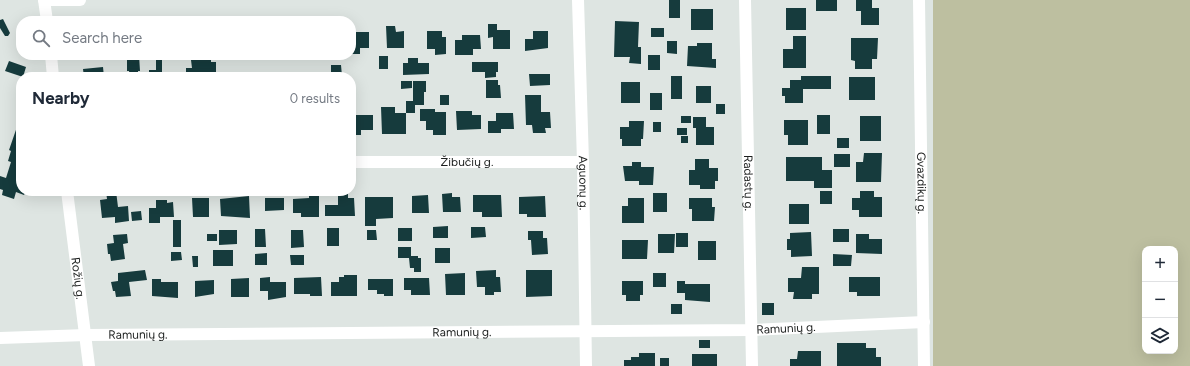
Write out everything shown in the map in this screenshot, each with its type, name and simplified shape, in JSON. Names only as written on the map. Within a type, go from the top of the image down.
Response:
[{"type":"street","points":[[46,16],[44,0],[80,0]]},
{"type":"street","name":"Aguonų g.","points":[[578,0],[584,162],[587,330],[586,366]]},
{"type":"street","name":"Radastų g.","points":[[745,0],[752,366]]},
{"type":"street","name":"Gvazdikų g.","points":[[919,0],[924,366]]},
{"type":"street","points":[[52,60],[53,72]]},
{"type":"street","name":"Žibučių g.","points":[[356,162],[584,162]]},
{"type":"street","name":"Rožių g.","points":[[68,196],[89,366]]},
{"type":"street","name":"Ramunių g.","points":[[0,338],[86,335],[587,330],[751,330],[924,322]]},
{"type":"green space","points":[[933,0],[1190,0],[1190,366],[933,366]]},
{"type":"building","points":[[669,0],[680,0],[680,18],[669,18]]},
{"type":"building","points":[[816,0],[837,0],[837,11],[816,11]]},
{"type":"building","points":[[856,0],[872,0],[872,8],[879,8],[879,25],[861,25],[861,11],[856,11]]},
{"type":"building","points":[[786,8],[806,8],[806,30],[786,30]]},
{"type":"building","points":[[691,9],[713,9],[713,30],[691,30]]},
{"type":"building","points":[[3,19],[10,33],[8,36],[5,36],[0,28],[0,20]]},
{"type":"building","points":[[615,21],[639,22],[638,47],[641,47],[641,64],[629,63],[630,57],[614,57]]},
{"type":"building","points":[[488,24],[497,24],[497,30],[510,30],[510,49],[493,49],[493,37],[488,38]]},
{"type":"building","points":[[386,26],[395,26],[396,32],[404,31],[404,48],[387,48]]},
{"type":"building","points":[[651,28],[664,28],[664,37],[651,37]]},
{"type":"building","points":[[427,31],[442,31],[442,37],[446,37],[446,54],[435,55],[435,49],[427,49]]},
{"type":"building","points":[[533,31],[548,31],[548,48],[525,51],[525,39],[533,39]]},
{"type":"building","points":[[356,32],[369,32],[369,48],[360,48],[360,54],[356,54]]},
{"type":"building","points":[[462,35],[480,35],[481,49],[473,49],[473,55],[455,55],[455,40],[462,40]]},
{"type":"building","points":[[793,36],[806,36],[806,68],[783,68],[783,49],[793,49]]},
{"type":"building","points":[[851,38],[878,38],[877,59],[872,59],[872,69],[855,69],[855,61],[851,60]]},
{"type":"building","points":[[667,41],[677,41],[677,54],[667,53]]},
{"type":"building","points":[[697,43],[712,43],[712,59],[716,59],[716,68],[687,66],[688,46],[697,46]]},
{"type":"building","points":[[648,55],[660,55],[660,70],[648,70]]},
{"type":"building","points":[[379,56],[388,56],[388,69],[379,69]]},
{"type":"building","points":[[408,58],[418,58],[418,63],[429,63],[429,74],[403,75],[403,63],[408,63]]},
{"type":"building","points":[[127,60],[139,60],[140,71],[127,71]]},
{"type":"building","points":[[156,60],[162,60],[162,72],[149,72],[149,70],[156,70]]},
{"type":"building","points":[[191,60],[211,60],[211,62],[216,62],[216,72],[186,72],[186,68],[192,68]]},
{"type":"building","points":[[9,61],[26,67],[24,72],[16,72],[16,75],[5,71]]},
{"type":"building","points":[[472,62],[498,62],[498,72],[496,72],[496,77],[485,78],[485,72],[472,72]]},
{"type":"building","points":[[331,65],[341,65],[342,72],[331,72]]},
{"type":"building","points":[[103,67],[104,72],[83,72],[83,69]]},
{"type":"building","points":[[529,74],[550,74],[550,85],[530,86]]},
{"type":"building","points":[[671,76],[682,76],[682,99],[671,99]]},
{"type":"building","points":[[801,76],[831,76],[831,89],[803,89],[803,103],[785,103],[785,96],[782,96],[782,88],[790,88],[790,80],[801,80]]},
{"type":"building","points":[[849,77],[875,77],[875,100],[849,100]]},
{"type":"building","points":[[486,80],[498,80],[501,98],[486,98]]},
{"type":"building","points":[[401,81],[412,81],[412,88],[401,89]]},
{"type":"building","points":[[413,81],[426,81],[424,105],[415,105],[415,113],[406,113],[406,101],[413,101]]},
{"type":"building","points":[[621,82],[640,82],[640,103],[621,103]]},
{"type":"building","points":[[696,86],[711,86],[711,103],[696,103]]},
{"type":"building","points":[[650,93],[662,93],[662,110],[650,110]]},
{"type":"building","points":[[440,95],[449,95],[449,105],[440,105]]},
{"type":"building","points":[[525,95],[541,95],[541,112],[550,112],[551,128],[545,128],[546,133],[533,133],[532,125],[526,125]]},
{"type":"building","points":[[716,104],[725,104],[725,114],[716,114]]},
{"type":"building","points":[[381,107],[395,107],[395,113],[406,113],[406,134],[382,134]]},
{"type":"building","points":[[420,109],[435,109],[435,112],[446,112],[446,135],[433,135],[433,130],[426,130],[426,121],[420,121]]},
{"type":"building","points":[[456,111],[472,111],[472,115],[481,115],[481,129],[457,130]]},
{"type":"building","points":[[496,113],[513,113],[514,129],[501,129],[501,133],[488,133],[488,121],[496,121]]},
{"type":"building","points":[[356,115],[373,115],[373,130],[361,130],[361,135],[356,135]]},
{"type":"building","points":[[817,115],[830,115],[830,134],[817,134]]},
{"type":"building","points":[[681,116],[691,116],[691,123],[681,123]]},
{"type":"building","points":[[860,116],[881,116],[881,141],[860,141]]},
{"type":"building","points":[[693,117],[706,117],[706,127],[714,127],[714,145],[696,145],[696,128],[693,128]]},
{"type":"building","points":[[784,120],[808,120],[808,145],[788,145],[788,135],[784,135]]},
{"type":"building","points":[[629,121],[644,121],[641,146],[622,146],[622,139],[620,139],[620,127],[629,127]]},
{"type":"building","points":[[653,122],[661,122],[661,132],[653,132]]},
{"type":"building","points":[[677,128],[687,128],[687,135],[677,135]]},
{"type":"building","points":[[16,130],[16,192],[14,199],[2,195],[3,190],[0,189],[0,176],[6,178],[11,162],[8,161],[11,151],[9,150]]},
{"type":"building","points":[[681,136],[688,136],[688,143],[681,143]]},
{"type":"building","points":[[837,138],[849,138],[849,148],[837,148]]},
{"type":"building","points":[[864,153],[882,153],[881,182],[856,182],[856,162],[863,162]]},
{"type":"building","points":[[834,154],[850,154],[850,167],[834,167]]},
{"type":"building","points":[[786,157],[822,157],[822,170],[832,170],[832,188],[814,188],[814,181],[786,181]]},
{"type":"building","points":[[695,159],[709,159],[709,168],[718,168],[718,181],[715,181],[715,189],[700,189],[700,185],[689,185],[689,170],[695,170]]},
{"type":"building","points":[[632,162],[641,162],[641,167],[654,167],[653,185],[639,185],[639,181],[625,181],[623,166],[632,166]]},
{"type":"building","points":[[820,191],[832,191],[832,204],[820,204]]},
{"type":"building","points":[[860,191],[874,191],[874,197],[882,197],[882,217],[859,217],[859,210],[852,210],[852,198],[860,198]]},
{"type":"building","points":[[452,193],[452,197],[460,197],[461,212],[443,212],[442,194]]},
{"type":"building","points":[[653,193],[667,193],[667,212],[653,212]]},
{"type":"building","points":[[428,195],[429,213],[412,213],[412,196]]},
{"type":"building","points":[[473,195],[501,195],[502,217],[482,217],[482,212],[473,212]]},
{"type":"building","points":[[107,196],[117,196],[118,207],[128,206],[129,221],[115,223],[115,217],[102,218],[100,200],[107,199]]},
{"type":"building","points":[[249,196],[250,218],[221,216],[220,199]]},
{"type":"building","points":[[309,196],[319,196],[319,217],[301,217],[301,213],[293,213],[293,199],[309,198]]},
{"type":"building","points":[[338,196],[348,196],[348,198],[354,198],[355,216],[325,216],[325,205],[338,205]]},
{"type":"building","points":[[545,196],[546,217],[527,217],[527,214],[519,214],[519,197]]},
{"type":"building","points":[[365,197],[393,197],[393,218],[376,219],[376,226],[365,226]]},
{"type":"building","points":[[192,198],[209,198],[209,217],[193,217]]},
{"type":"building","points":[[265,198],[284,198],[284,210],[265,211]]},
{"type":"building","points":[[628,198],[644,198],[644,223],[622,223],[622,206],[628,206]]},
{"type":"building","points":[[689,198],[712,198],[712,207],[715,207],[714,221],[692,221],[692,209],[689,209]]},
{"type":"building","points":[[156,200],[167,200],[167,203],[173,202],[174,217],[160,217],[160,223],[149,223],[149,208],[156,208]]},
{"type":"building","points":[[789,204],[809,204],[809,224],[789,224]]},
{"type":"building","points":[[141,211],[142,220],[132,221],[131,212]]},
{"type":"building","points":[[173,220],[181,220],[181,247],[173,247]]},
{"type":"building","points":[[448,226],[448,238],[433,238],[433,227]]},
{"type":"building","points":[[471,227],[485,227],[486,237],[471,238]]},
{"type":"building","points":[[327,228],[339,228],[339,246],[327,246]]},
{"type":"building","points":[[398,228],[412,228],[412,241],[398,241]]},
{"type":"building","points":[[255,229],[265,229],[266,247],[255,247]]},
{"type":"building","points":[[833,229],[849,229],[849,242],[833,242]]},
{"type":"building","points":[[219,230],[237,230],[237,244],[219,245]]},
{"type":"building","points":[[291,230],[303,230],[304,247],[291,248]]},
{"type":"building","points":[[367,230],[376,230],[377,240],[367,240]]},
{"type":"building","points":[[528,231],[543,231],[543,238],[547,238],[548,254],[532,255],[531,240],[528,240]]},
{"type":"building","points":[[811,232],[812,256],[791,257],[791,250],[787,250],[787,239],[790,239],[790,233]]},
{"type":"building","points":[[676,233],[688,233],[688,247],[676,247]]},
{"type":"building","points":[[127,234],[128,243],[123,244],[125,259],[111,261],[110,254],[108,254],[107,244],[114,243],[113,235]]},
{"type":"building","points":[[207,234],[217,234],[217,241],[207,241]]},
{"type":"building","points":[[658,234],[675,234],[674,253],[658,253]]},
{"type":"building","points":[[856,234],[869,234],[869,239],[882,239],[882,254],[856,253]]},
{"type":"building","points":[[622,240],[648,240],[647,259],[622,259]]},
{"type":"building","points":[[698,241],[716,241],[716,260],[698,260]]},
{"type":"building","points":[[398,247],[411,247],[411,256],[418,256],[418,258],[421,258],[421,272],[414,272],[414,268],[410,268],[409,258],[398,258]]},
{"type":"building","points":[[435,248],[450,248],[450,263],[435,263]]},
{"type":"building","points":[[213,250],[233,250],[233,266],[213,266]]},
{"type":"building","points":[[171,252],[181,252],[182,260],[171,261]]},
{"type":"building","points":[[267,253],[267,265],[255,265],[255,254]]},
{"type":"building","points":[[833,254],[852,255],[851,266],[833,266]]},
{"type":"building","points":[[290,255],[304,255],[304,265],[291,265]]},
{"type":"building","points":[[192,256],[198,256],[198,267],[193,267]]},
{"type":"building","points":[[802,267],[819,267],[819,294],[812,294],[812,299],[793,299],[794,292],[788,292],[788,278],[801,278]]},
{"type":"building","points":[[145,270],[147,280],[129,282],[131,296],[116,297],[111,282],[118,281],[118,273]]},
{"type":"building","points":[[496,270],[496,277],[500,277],[501,292],[494,292],[494,295],[485,295],[485,287],[477,287],[476,271]]},
{"type":"building","points":[[526,270],[552,270],[552,296],[526,297]]},
{"type":"building","points":[[465,273],[465,295],[446,295],[445,274]]},
{"type":"building","points":[[653,273],[666,273],[666,287],[653,287]]},
{"type":"building","points":[[344,275],[357,275],[357,296],[331,296],[331,282],[339,282],[339,277],[344,277]]},
{"type":"building","points":[[270,277],[270,282],[286,282],[286,297],[268,300],[268,291],[260,291],[260,278]]},
{"type":"building","points":[[321,277],[322,296],[294,294],[294,278]]},
{"type":"building","points":[[849,277],[880,277],[880,296],[857,296],[857,292],[849,292]]},
{"type":"building","points":[[249,278],[249,297],[231,297],[231,279]]},
{"type":"building","points":[[404,278],[429,278],[430,295],[411,295],[411,290],[404,290]]},
{"type":"building","points":[[152,279],[161,279],[161,282],[178,282],[178,298],[152,296]]},
{"type":"building","points":[[368,279],[393,279],[393,296],[377,294],[377,290],[368,290]]},
{"type":"building","points":[[214,280],[214,294],[195,297],[195,281]]},
{"type":"building","points":[[622,281],[643,281],[643,295],[640,295],[640,301],[626,301],[626,295],[622,295]]},
{"type":"building","points":[[677,281],[685,281],[685,284],[710,284],[710,302],[685,300],[685,293],[677,293]]},
{"type":"building","points":[[762,303],[774,303],[774,315],[762,315]]},
{"type":"building","points":[[671,304],[682,304],[682,314],[671,314]]},
{"type":"building","points":[[699,340],[710,340],[710,348],[699,348]]},
{"type":"building","points":[[837,343],[866,343],[866,348],[876,348],[876,357],[881,357],[881,366],[837,366]]},
{"type":"building","points":[[798,351],[821,351],[821,366],[790,366],[790,359],[797,359]]},
{"type":"building","points":[[639,353],[655,353],[655,366],[624,366],[624,360],[631,360],[631,357],[639,357]]},
{"type":"building","points":[[692,354],[717,354],[717,366],[692,366]]},
{"type":"building","points":[[660,358],[669,358],[669,366],[660,366]]}]
